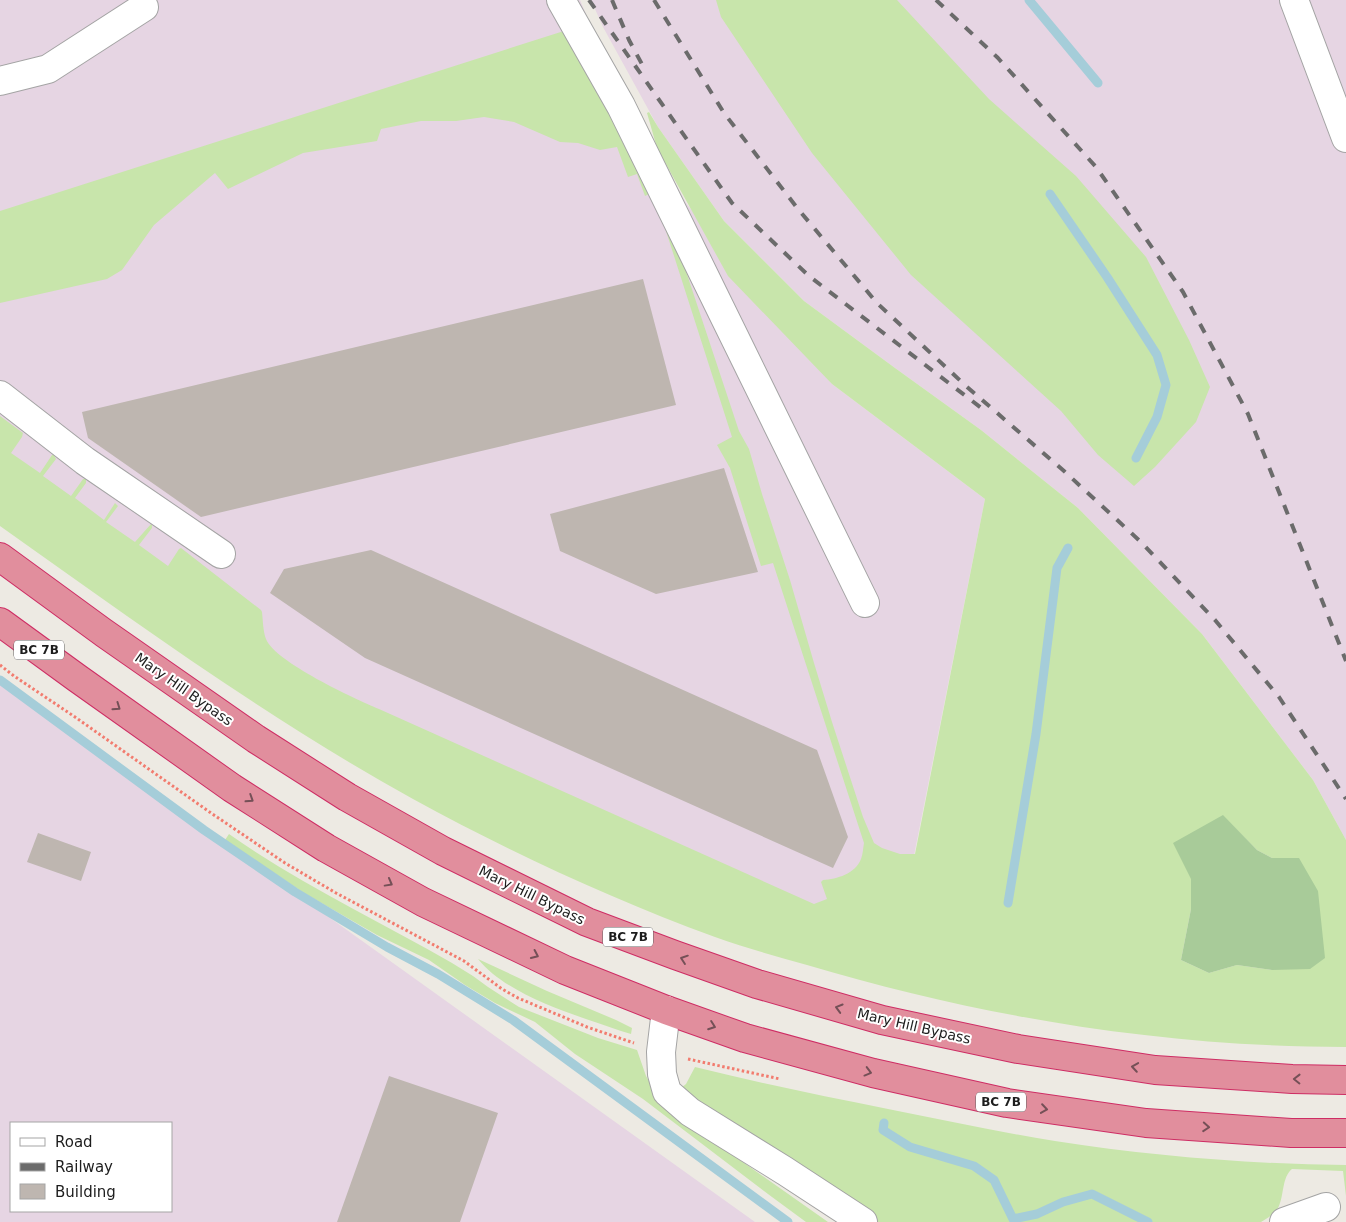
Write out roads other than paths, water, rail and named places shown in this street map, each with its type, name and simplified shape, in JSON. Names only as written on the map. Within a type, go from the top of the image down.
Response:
[{"type":"highway","name":"Mary Hill Bypass","points":[[0,557],[104,633],[256,739],[347,797],[443,851],[587,922],[758,984],[882,1020],[1018,1049],[1155,1070],[1292,1080],[1346,1080]]},
{"type":"highway","name":"BC 7B","points":[[0,622],[232,788],[326,848],[441,911],[565,970],[666,1010],[745,1038],[818,1058],[873,1073],[1007,1103],[1146,1123],[1291,1133],[1346,1133]]},
{"type":"lane","points":[[562,0],[621,106],[865,603]]},
{"type":"lane","points":[[1294,0],[1346,138]]},
{"type":"lane","points":[[0,81],[48,69],[143,2]]},
{"type":"lane","points":[[0,395],[85,461],[221,554]]},
{"type":"lane","points":[[666,1010],[660,1052],[662,1074],[667,1092],[690,1112],[863,1222]]},
{"type":"lane","points":[[1284,1222],[1326,1207]]},
{"type":"waterway","points":[[1029,0],[1098,83]]},
{"type":"waterway","points":[[1050,194],[1107,277],[1157,355],[1166,385],[1157,417],[1136,458]]},
{"type":"waterway","points":[[1008,903],[1036,734],[1057,568],[1068,548]]},
{"type":"waterway","points":[[0,680],[204,830],[295,892],[387,947],[438,974],[513,1020],[788,1222]]},
{"type":"waterway","points":[[884,1123],[883,1130],[910,1147],[974,1166],[994,1180],[1013,1219],[1037,1214],[1063,1202],[1092,1194],[1148,1222]]},
{"type":"railway","points":[[589,0],[732,203],[809,276],[984,410]]},
{"type":"railway","points":[[612,0],[629,40],[644,68]]},
{"type":"railway","points":[[654,0],[724,113],[798,209],[877,303],[966,386],[1064,471],[1141,542],[1215,620],[1279,697],[1346,799]]},
{"type":"railway","points":[[936,0],[998,58],[1096,167],[1183,292],[1248,414],[1346,661]]}]
